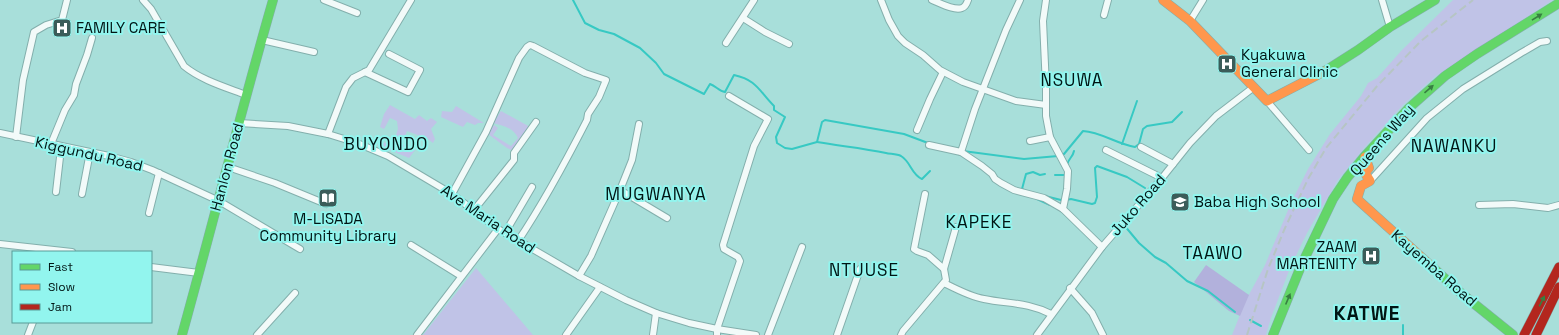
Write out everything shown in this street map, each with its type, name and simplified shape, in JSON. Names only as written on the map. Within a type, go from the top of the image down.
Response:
[{"type":"main road","name":"Hanlon Road","points":[[182,335],[273,0]]},
{"type":"main road","points":[[1163,0],[1190,21],[1267,101],[1334,66],[1390,27],[1435,0]]},
{"type":"main road","name":"Queens Way","points":[[1273,335],[1333,199],[1365,157],[1404,111],[1430,87],[1467,60],[1559,3]]},
{"type":"main road","points":[[1365,157],[1369,168],[1365,173],[1370,181]]},
{"type":"main road","name":"Kayemba Road","points":[[1370,181],[1361,186],[1357,199],[1462,294],[1513,335]]},
{"type":"main road","points":[[1524,335],[1559,266]]},
{"type":"main road","points":[[1536,335],[1559,287]]},
{"type":"main road","points":[[1532,319],[1542,324]]},
{"type":"street","points":[[16,137],[23,80],[34,32],[46,25],[62,20],[67,0]]},
{"type":"street","points":[[143,0],[151,9],[184,66],[192,72],[246,95]]},
{"type":"street","points":[[326,0],[357,13]]},
{"type":"street","points":[[328,134],[346,87],[353,78],[369,70],[411,0]]},
{"type":"street","points":[[726,43],[754,0]]},
{"type":"street","points":[[881,0],[889,20],[898,36],[905,43],[923,55],[936,68],[983,90],[1016,101],[1046,105]]},
{"type":"street","points":[[932,0],[961,9],[968,0]]},
{"type":"street","points":[[1046,0],[1044,21],[1046,116],[1050,137],[1068,171],[1067,189],[1063,209]]},
{"type":"street","points":[[1104,15],[1108,0]]},
{"type":"street","points":[[1190,21],[1203,0]]},
{"type":"street","points":[[1382,0],[1390,27]]},
{"type":"street","points":[[961,152],[975,109],[1018,1]]},
{"type":"street","points":[[743,18],[765,32],[789,44]]},
{"type":"street","points":[[51,144],[65,110],[74,95],[76,83],[88,55],[92,38]]},
{"type":"street","points":[[262,40],[314,52]]},
{"type":"street","points":[[1370,181],[1428,118],[1463,89],[1540,42],[1547,41]]},
{"type":"street","points":[[452,194],[486,132],[519,58],[526,46],[533,46],[585,73],[606,80],[599,97],[588,114],[587,120],[566,161],[540,208],[518,241]]},
{"type":"street","points":[[366,72],[408,92],[420,70],[389,54]]},
{"type":"street","points":[[917,130],[943,72]]},
{"type":"street","name":"Juko Road","points":[[1037,335],[1102,246],[1162,178],[1190,143],[1216,116],[1254,87]]},
{"type":"street","points":[[717,332],[740,261],[738,257],[724,250],[723,245],[754,146],[768,119],[729,96]]},
{"type":"street","points":[[1267,101],[1309,150]]},
{"type":"street","points":[[474,210],[514,160],[514,153],[536,122]]},
{"type":"street","name":"Ave Maria Road","points":[[239,123],[288,126],[328,134],[358,143],[388,156],[452,194],[498,229],[600,287],[656,313],[717,332],[756,335]]},
{"type":"street","points":[[579,276],[591,256],[632,160],[639,124]]},
{"type":"street","name":"Kiggundu Road","points":[[0,133],[131,162],[219,201],[300,249]]},
{"type":"street","points":[[1030,141],[1050,137]]},
{"type":"street","points":[[929,144],[961,152],[992,174],[995,180],[1014,190],[1044,198],[1063,209],[1102,246]]},
{"type":"street","points":[[56,192],[60,157],[59,146]]},
{"type":"street","points":[[1141,147],[1173,164]]},
{"type":"street","points":[[1106,150],[1162,178]]},
{"type":"street","points":[[82,194],[90,152]]},
{"type":"street","points":[[228,167],[259,177],[326,204]]},
{"type":"street","points":[[149,213],[158,173]]},
{"type":"street","points":[[505,233],[532,187]]},
{"type":"street","points":[[620,190],[667,218]]},
{"type":"street","points":[[926,194],[914,249],[928,255],[944,269]]},
{"type":"street","points":[[1479,205],[1514,204],[1548,208],[1559,204]]},
{"type":"street","points":[[901,335],[944,283],[946,278],[944,269],[956,227]]},
{"type":"street","points":[[417,335],[498,229]]},
{"type":"street","points":[[0,244],[60,251]]},
{"type":"street","points":[[411,245],[461,276]]},
{"type":"street","points":[[768,335],[802,247]]},
{"type":"street","points":[[152,267],[199,273]]},
{"type":"street","points":[[837,335],[860,269]]},
{"type":"street","points":[[944,283],[982,299],[1016,303],[1043,310],[1051,314]]},
{"type":"street","points":[[566,335],[600,287]]},
{"type":"street","points":[[1070,288],[1092,313],[1103,335]]},
{"type":"street","points":[[257,335],[295,293]]},
{"type":"street","points":[[653,335],[656,313]]},
{"type":"street","points":[[28,335],[33,323]]},
{"type":"shaded area","points":[[1453,0],[1553,0],[1436,76],[1403,105],[1365,147],[1338,180],[1307,233],[1290,268],[1266,335],[1232,335],[1245,302],[1265,265],[1291,203],[1308,169],[1330,134],[1361,96],[1368,83],[1377,78],[1402,50]]},
{"type":"shaded area","points":[[390,105],[415,119],[419,115],[427,121],[431,118],[437,122],[431,129],[435,139],[433,143],[428,139],[407,131],[402,144],[416,149],[409,158],[380,146],[380,142],[393,144],[398,129],[397,121],[390,118],[384,129],[380,127],[384,114]]},
{"type":"shaded area","points":[[456,106],[484,123],[478,123],[475,125],[467,122],[463,127],[441,117],[442,111],[452,112]]},
{"type":"shaded area","points":[[501,111],[530,127],[514,151],[507,148],[488,134],[494,125],[498,128],[493,135],[511,146],[518,138],[511,129],[493,123]]},
{"type":"shaded area","points":[[1206,265],[1249,295],[1240,316],[1229,311],[1194,282]]},
{"type":"shaded area","points":[[476,268],[533,335],[423,335]]},
{"type":"waterway","points":[[573,0],[585,23],[599,30],[614,34],[640,48],[656,63],[664,74],[704,94],[710,84],[725,92],[734,75],[742,77],[753,83],[774,106],[774,110],[785,117],[776,137],[777,143],[785,148],[792,149],[817,142],[822,122],[825,120],[904,134],[928,143]]},
{"type":"waterway","points":[[1122,144],[1137,101]]},
{"type":"waterway","points":[[1061,154],[1064,154],[1083,131],[1135,147],[1139,144],[1143,129],[1147,126],[1172,122],[1182,112]]},
{"type":"waterway","points":[[817,142],[899,155],[907,161],[915,174],[922,179],[930,171]]},
{"type":"waterway","points":[[963,151],[1024,159],[1058,156]]},
{"type":"waterway","points":[[1067,165],[1074,151]]},
{"type":"waterway","points":[[1066,200],[1071,199],[1092,204],[1095,203],[1097,197],[1095,168],[1097,166],[1127,177],[1145,188]]},
{"type":"waterway","points":[[1024,190],[1022,189],[1026,174],[1033,172],[1040,175],[1045,174]]},
{"type":"waterway","points":[[1055,175],[1066,175]]},
{"type":"waterway","points":[[1045,196],[1061,200]]},
{"type":"waterway","points":[[1037,199],[1050,205]]},
{"type":"waterway","points":[[1124,225],[1139,243],[1155,257],[1166,263],[1187,281],[1208,291],[1235,312]]},
{"type":"waterway","points":[[1250,320],[1261,326]]},
{"type":"waterway","points":[[1403,325],[1403,335]]},
{"type":"railway","points":[[1247,335],[1268,269],[1285,228],[1308,179],[1326,148],[1378,85],[1421,41],[1473,0]]},
{"type":"traffic: fast","points":[[182,335],[273,0]]},
{"type":"traffic: fast","points":[[1325,71],[1390,27],[1435,0]]},
{"type":"traffic: fast","points":[[1273,335],[1301,266],[1333,199],[1347,178],[1364,157],[1409,108],[1445,76],[1477,54],[1559,3]]},
{"type":"traffic: fast","points":[[1430,265],[1462,294],[1513,335]]},
{"type":"traffic: slow","points":[[1163,0],[1190,21],[1267,101],[1325,71]]},
{"type":"traffic: slow","points":[[1365,157],[1369,168],[1365,173],[1370,181],[1361,186],[1357,199],[1430,265]]},
{"type":"traffic: jam","points":[[1524,335],[1559,267]]},
{"type":"traffic: jam","points":[[1536,335],[1559,287]]},
{"type":"place","name":"FAMILY CARE","points":[[62,28]]},
{"type":"place","name":"Kyakuwa General Clinic","points":[[1227,64]]},
{"type":"place","name":"M-LISADA Community Library","points":[[328,198]]},
{"type":"place","name":"Baba High School","points":[[1180,202]]},
{"type":"place","name":"ZAAM MARTENITY","points":[[1371,256]]},
{"type":"district","name":"NSUWA","points":[[1072,80]]},
{"type":"district","name":"BUYONDO","points":[[386,144]]},
{"type":"district","name":"NAWANKU","points":[[1454,146]]},
{"type":"district","name":"MUGWANYA","points":[[656,194]]},
{"type":"district","name":"KAPEKE","points":[[979,222]]},
{"type":"district","name":"TAAWO","points":[[1213,253]]},
{"type":"district","name":"NTUUSE","points":[[864,270]]},
{"type":"district","name":"KATWE","points":[[1367,313]]}]
